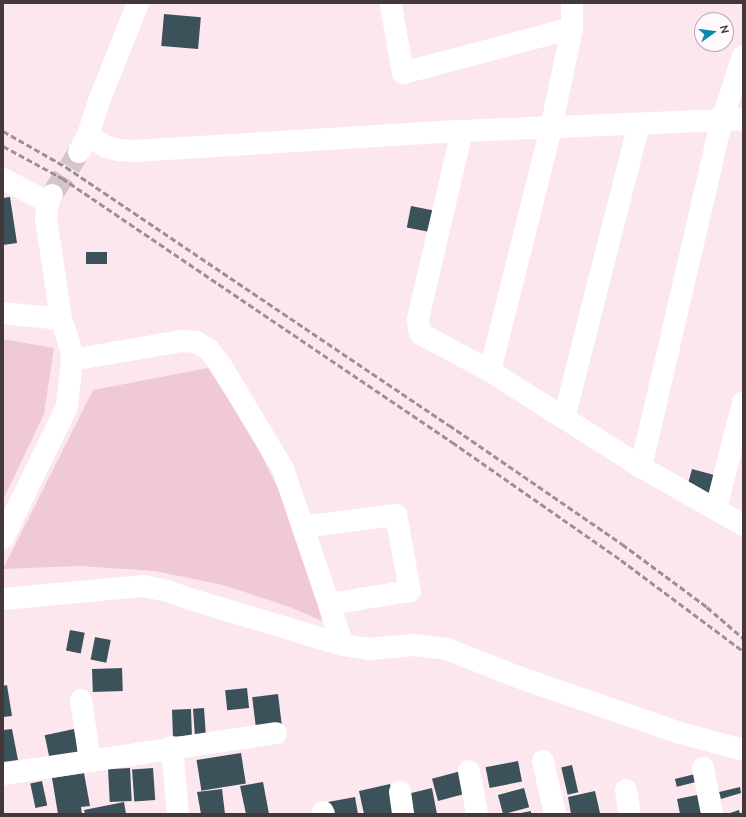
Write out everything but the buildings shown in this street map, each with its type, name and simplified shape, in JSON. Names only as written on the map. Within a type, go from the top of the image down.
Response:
[{"type":"street","points":[[138,3],[99,101],[84,144],[133,151],[462,131],[733,120]]},
{"type":"street","points":[[490,371],[551,128],[572,28],[572,3]]},
{"type":"street","points":[[391,6],[403,73],[572,28]]},
{"type":"street","points":[[641,466],[733,120],[743,56]]},
{"type":"street","points":[[564,418],[639,124]]},
{"type":"street","points":[[462,131],[418,319],[418,329],[421,334],[490,371],[641,466],[743,525]]},
{"type":"street","points":[[3,179],[50,198],[46,219],[61,319],[70,346],[72,360],[67,407],[3,538]]},
{"type":"street","points":[[3,313],[61,319]]},
{"type":"street","points":[[72,360],[182,341],[196,342],[209,350],[220,364],[283,470],[343,645]]},
{"type":"street","points":[[716,509],[743,402]]},
{"type":"street","points":[[303,527],[396,515],[410,591],[330,604]]},
{"type":"street","points":[[3,599],[144,586],[168,591],[193,600],[343,645],[368,649],[415,645],[447,649],[518,677],[662,727],[743,750]]},
{"type":"street","points":[[81,700],[90,761]]},
{"type":"street","points":[[3,774],[172,747],[276,733]]},
{"type":"street","points":[[172,747],[178,814]]},
{"type":"street","points":[[543,761],[555,814]]},
{"type":"street","points":[[703,768],[712,814]]},
{"type":"street","points":[[469,771],[477,814]]},
{"type":"street","points":[[626,790],[630,814]]},
{"type":"street","points":[[400,792],[403,814]]},
{"type":"shaded area","points":[[3,339],[54,348],[44,414],[3,500]]},
{"type":"shaded area","points":[[208,368],[250,432],[285,503],[312,581],[322,621],[290,607],[223,585],[155,571],[79,566],[3,569],[93,390]]},
{"type":"tunnel","points":[[52,195],[79,152]]},
{"type":"railway","points":[[3,131],[66,167],[449,425],[622,544],[707,607],[743,638]]},
{"type":"railway","points":[[3,146],[62,178],[452,442],[621,560],[743,651]]}]
